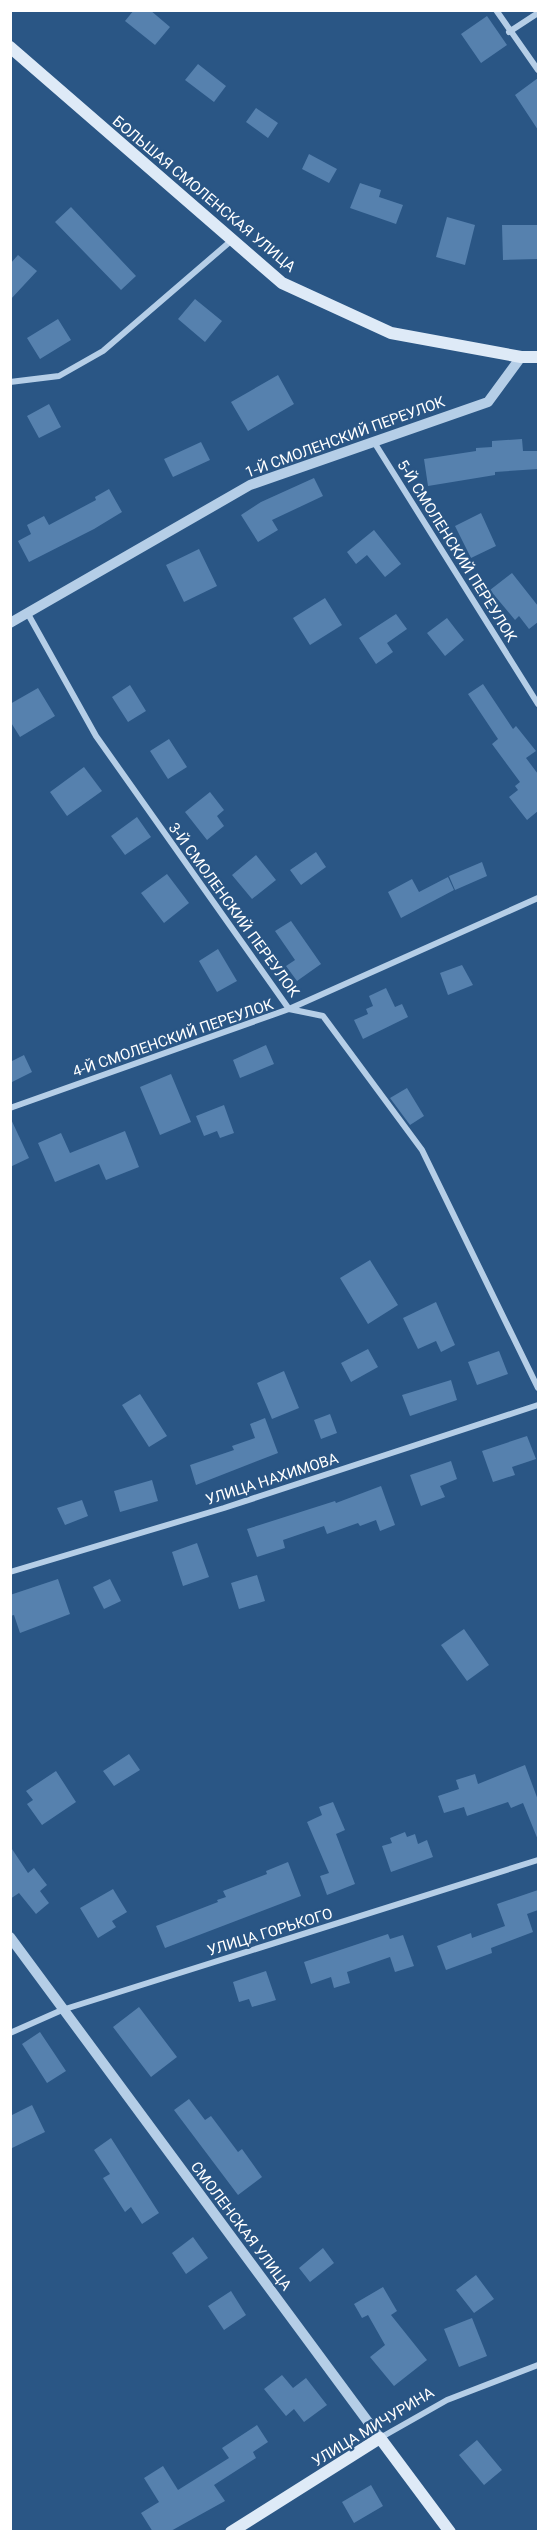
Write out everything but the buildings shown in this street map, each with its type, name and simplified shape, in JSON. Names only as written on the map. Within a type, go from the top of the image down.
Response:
[{"type":"main road","name":"БОЛЬШАЯ СМОЛЕНСКАЯ УЛИЦА","points":[[10,47],[282,283],[391,333],[521,357],[538,357]]},
{"type":"main road","name":"УЛИЦА МИЧУРИНА","points":[[231,2532],[380,2438]]},
{"type":"main road","name":"СМОЛЕНСКАЯ УЛИЦА","points":[[380,2438],[450,2532]]},
{"type":"street","points":[[496,10],[509,32],[538,70]]},
{"type":"street","points":[[509,32],[538,13]]},
{"type":"street","points":[[10,382],[59,376],[103,351],[232,240]]},
{"type":"street","name":"1-Й СМОЛЕНСКИЙ ПЕРЕУЛОК","points":[[10,623],[250,485],[488,402],[521,357]]},
{"type":"street","name":"5-Й СМОЛЕНСКИЙ ПЕРЕУЛОК","points":[[374,442],[538,704]]},
{"type":"street","name":"3-Й СМОЛЕНСКИЙ ПЕРЕУЛОК","points":[[28,614],[96,736],[289,1009],[323,1016],[423,1150],[538,1388]]},
{"type":"street","name":"4-Й СМОЛЕНСКИЙ ПЕРЕУЛОК","points":[[10,1108],[289,1009],[538,898]]},
{"type":"street","name":"УЛИЦА НАХИМОВА","points":[[10,1572],[224,1508],[538,1405]]},
{"type":"street","name":"УЛИЦА ГОРЬКОГО","points":[[10,2033],[62,2010],[538,1860]]},
{"type":"street","name":"СМОЛЕНСКАЯ УЛИЦА","points":[[10,1937],[380,2438]]},
{"type":"street","name":"УЛИЦА МИЧУРИНА","points":[[380,2438],[447,2400],[538,2365]]}]
